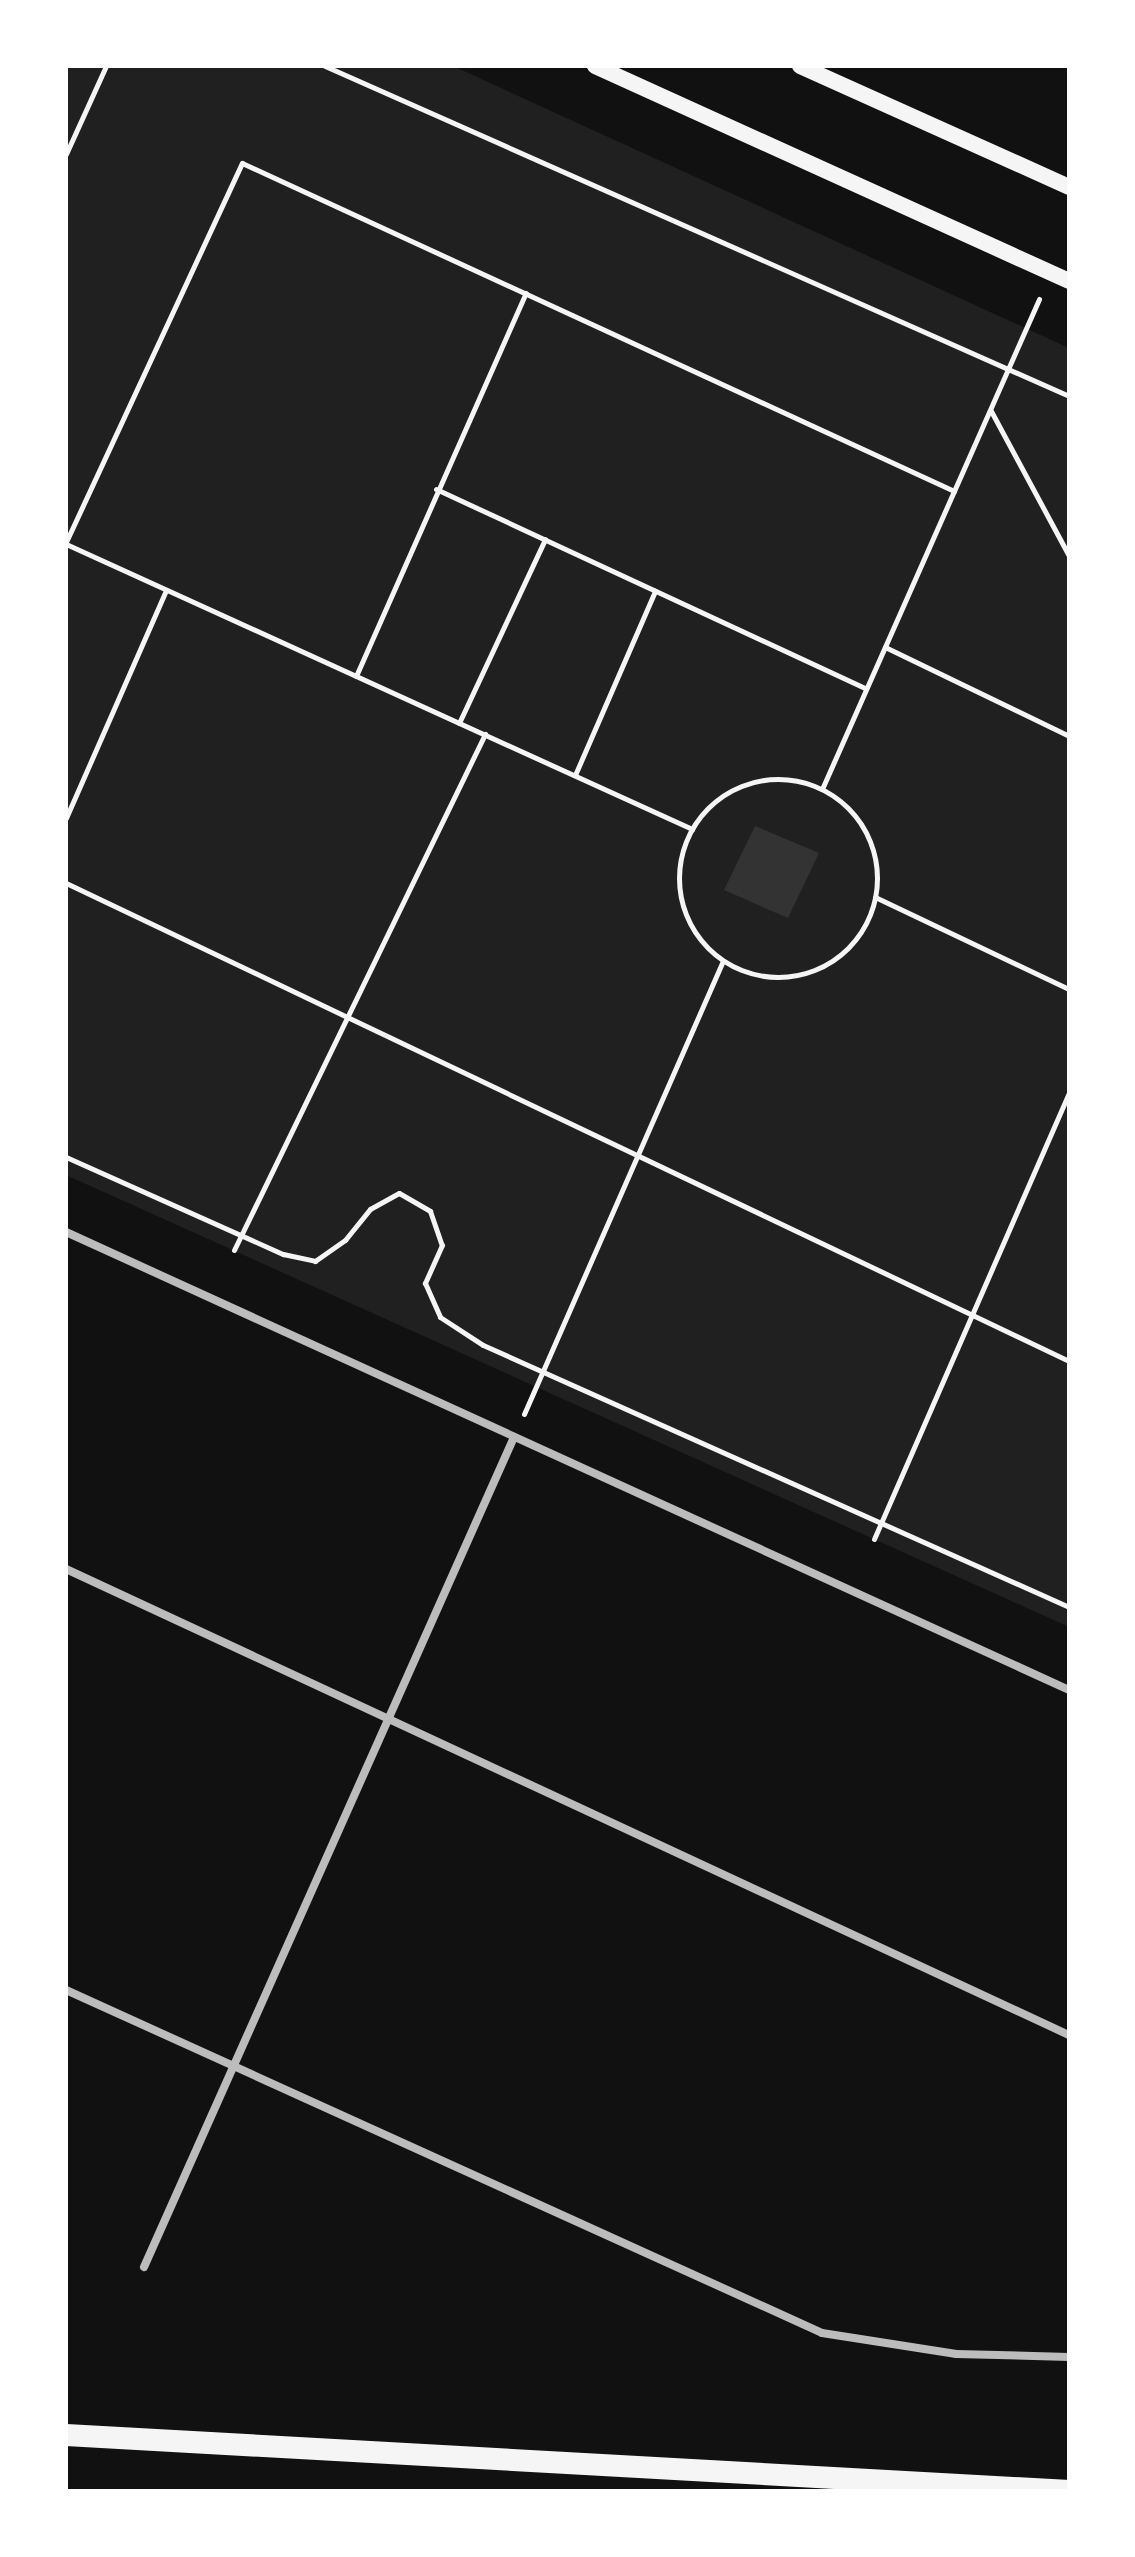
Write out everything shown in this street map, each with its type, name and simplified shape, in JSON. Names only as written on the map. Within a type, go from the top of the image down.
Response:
[{"type":"highway","points":[[66,2435],[1069,2491]]},
{"type":"main road","points":[[595,66],[1069,281]]},
{"type":"main road","points":[[800,66],[1069,187]]},
{"type":"street","points":[[66,1232],[1069,1690]]},
{"type":"street","points":[[144,2267],[514,1437]]},
{"type":"street","points":[[66,1569],[1069,2035]]},
{"type":"street","points":[[66,1990],[822,2333],[956,2354],[1069,2357]]},
{"type":"path","points":[[66,154],[106,66]]},
{"type":"path","points":[[325,66],[1069,396]]},
{"type":"path","points":[[692,829],[66,543],[242,163],[954,491]]},
{"type":"path","points":[[822,789],[1050,272]]},
{"type":"path","points":[[356,676],[436,489],[526,293]]},
{"type":"path","points":[[990,410],[1069,556]]},
{"type":"path","points":[[436,489],[866,689]]},
{"type":"path","points":[[459,723],[545,539]]},
{"type":"path","points":[[66,818],[166,590]]},
{"type":"path","points":[[575,775],[655,591]]},
{"type":"path","points":[[885,647],[1069,736]]},
{"type":"path","points":[[234,1250],[485,734]]},
{"type":"path","points":[[790,779],[822,789],[849,808],[867,833],[876,864],[875,897],[854,939],[816,969],[785,976],[753,974],[723,961],[699,939],[683,910],[678,877],[692,829],[726,792],[757,781],[790,779]]},
{"type":"path","points":[[66,883],[1069,1361]]},
{"type":"path","points":[[875,897],[1069,989]]},
{"type":"path","points":[[514,1437],[723,961]]},
{"type":"path","points":[[874,1539],[1069,1093]]},
{"type":"path","points":[[66,1157],[240,1235],[315,1261],[345,1240],[370,1209],[399,1193],[430,1211],[442,1245],[425,1283],[440,1317],[483,1345],[1069,1607]]},
{"type":"shaded area","points":[[66,66],[453,66],[1069,348],[1069,1627],[66,1175]]},
{"type":"shaded area","points":[[755,826],[819,853],[788,918],[724,890]]}]
